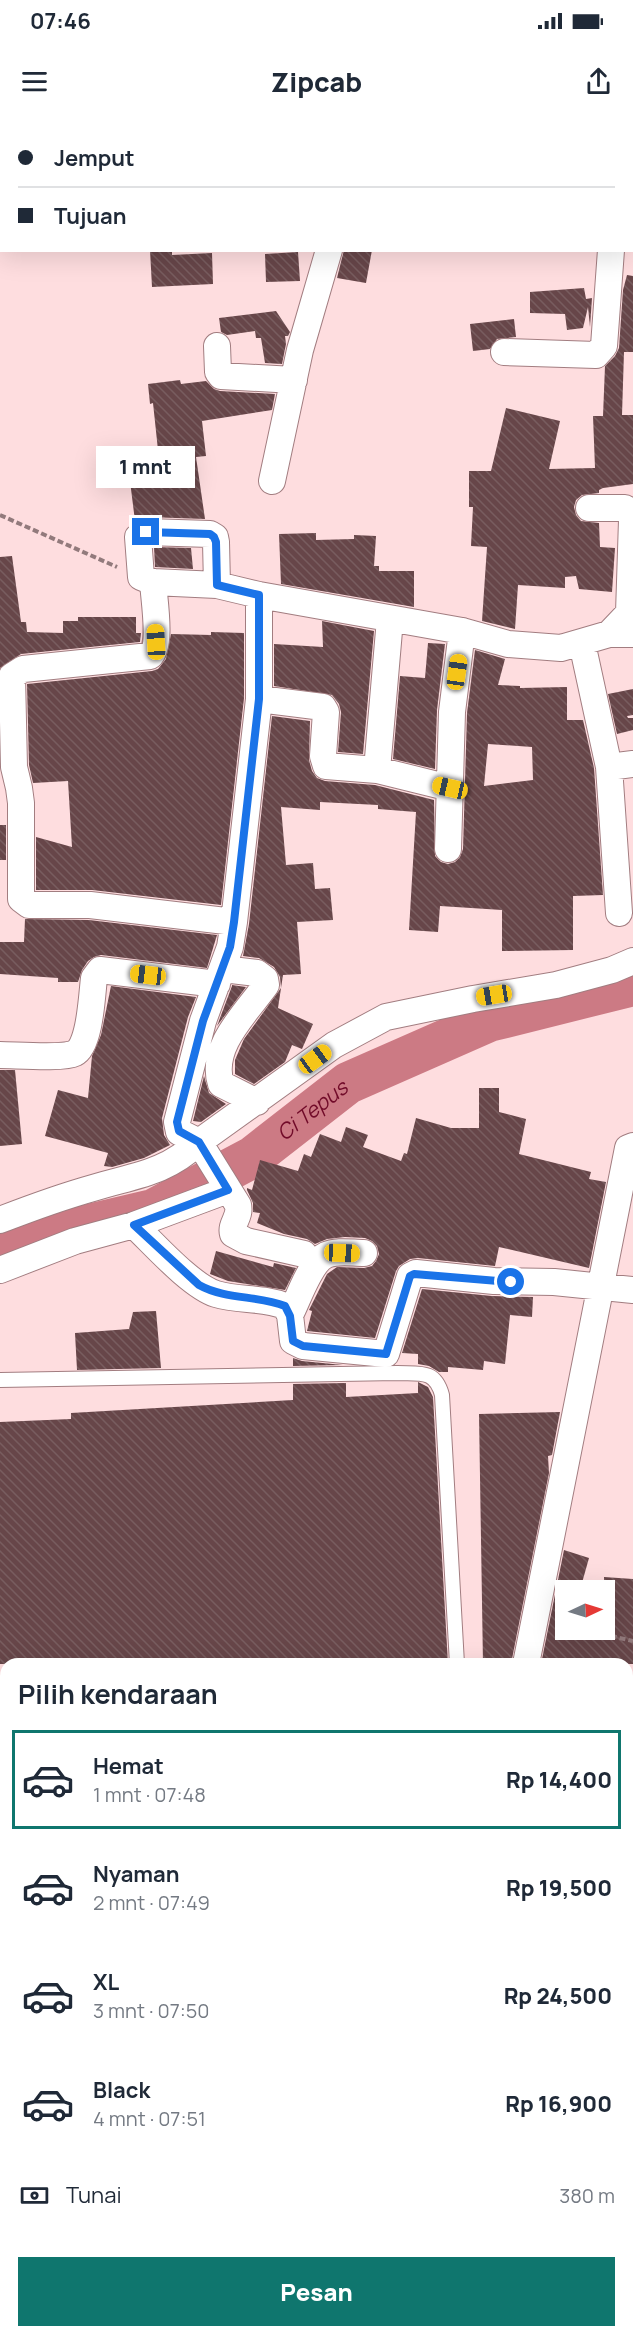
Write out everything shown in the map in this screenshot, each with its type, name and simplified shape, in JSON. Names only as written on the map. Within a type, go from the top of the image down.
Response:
[{"type":"street","points":[[272,481],[300,350],[327,252]]},
{"type":"street","points":[[504,352],[596,355],[601,351],[604,346],[611,252]]},
{"type":"street","points":[[217,346],[218,372],[224,377],[294,380]]},
{"type":"street","points":[[144,570],[217,571],[259,595],[462,632],[508,644],[561,648],[582,644],[625,619],[630,512],[625,508],[589,508]]},
{"type":"street","points":[[217,571],[214,537],[206,533],[144,533],[138,537],[156,642],[154,653],[150,656],[23,669],[12,675],[14,767],[20,788],[21,900],[24,903],[29,905],[90,905],[234,922]]},
{"type":"street","points":[[259,595],[259,699],[234,922],[230,947],[203,1021],[177,1122],[179,1131],[201,1145],[240,1211],[231,1232],[246,1241],[304,1254]]},
{"type":"street","points":[[377,770],[390,619]]},
{"type":"street","points":[[448,849],[452,712],[462,632]]},
{"type":"street","points":[[582,644],[621,766],[619,913]]},
{"type":"street","points":[[259,699],[323,707],[326,712],[323,756],[326,766],[377,770],[450,788]]},
{"type":"street","points":[[0,1220],[44,1203],[157,1170],[201,1145],[334,1045],[386,1017],[556,985],[612,970],[633,961]]},
{"type":"street","points":[[0,1055],[64,1056],[77,1052],[86,1036],[94,978],[97,972],[103,969],[220,977],[257,973],[266,979],[266,985],[223,1046],[218,1066],[221,1084],[257,1102]]},
{"type":"street","points":[[527,1658],[628,1148],[633,1146]]},
{"type":"street","points":[[0,1270],[104,1232],[134,1225],[226,1186]]},
{"type":"street","points":[[134,1225],[199,1285],[216,1294],[285,1306],[290,1316],[292,1338],[298,1345],[383,1355],[387,1353],[410,1276],[414,1274],[633,1290]]},
{"type":"street","points":[[290,1316],[314,1266],[326,1255],[364,1253]]},
{"type":"lane","points":[[0,1380],[397,1373],[426,1374],[434,1378],[439,1383],[442,1395],[457,1658]]},
{"type":"path","points":[[0,515],[144,570]]},
{"type":"path","points":[[615,1637],[633,1641]]},
{"type":"building","points":[[150,252],[172,252],[172,255],[212,253],[213,284],[152,287]]},
{"type":"building","points":[[298,252],[300,281],[266,282],[265,254]]},
{"type":"building","points":[[344,252],[372,252],[366,283],[337,278]]},
{"type":"building","points":[[627,275],[633,276],[633,352],[624,352],[622,415],[633,415],[633,484],[603,488],[599,490],[599,493],[582,495],[576,500],[574,507],[581,521],[599,523],[600,547],[615,548],[612,592],[579,589],[576,576],[565,577],[565,588],[518,585],[515,629],[482,621],[487,547],[471,546],[473,507],[469,507],[469,471],[491,471],[506,408],[560,421],[549,469],[595,468],[593,416],[603,416],[605,366],[619,348],[623,290]]},
{"type":"building","points":[[584,288],[586,299],[592,298],[590,327],[588,307],[583,328],[567,330],[565,314],[530,313],[530,292]]},
{"type":"building","points":[[276,311],[290,332],[288,336],[285,336],[286,344],[282,364],[265,363],[261,338],[256,338],[255,331],[227,335],[221,332],[219,318]]},
{"type":"building","points":[[514,319],[516,337],[497,339],[490,349],[473,351],[470,324]]},
{"type":"building","points":[[180,380],[181,384],[206,381],[214,389],[220,391],[275,394],[272,410],[202,421],[206,456],[196,457],[205,519],[146,517],[135,521],[129,473],[160,469],[153,403],[150,404],[148,384]]},
{"type":"building","points":[[316,533],[316,540],[354,539],[354,535],[376,536],[374,566],[379,566],[379,571],[414,571],[414,607],[281,584],[279,534]]},
{"type":"building","points":[[154,547],[191,548],[193,569],[155,567]]},
{"type":"building","points":[[12,556],[21,622],[26,622],[27,632],[63,633],[63,621],[78,621],[78,617],[136,617],[136,633],[141,633],[140,642],[21,654],[0,668],[0,557]]},
{"type":"building","points":[[322,621],[374,631],[363,754],[338,752],[341,712],[339,704],[332,695],[274,686],[274,644],[323,647]]},
{"type":"building","points":[[211,632],[244,633],[244,698],[221,905],[92,890],[36,890],[36,837],[72,847],[68,781],[33,783],[29,765],[27,684],[152,671],[158,669],[166,659],[171,634],[211,635]]},
{"type":"building","points":[[428,643],[445,644],[437,710],[435,769],[393,759],[400,676],[425,678]]},
{"type":"building","points":[[475,650],[505,659],[498,685],[520,686],[520,688],[567,687],[567,720],[583,720],[594,768],[603,895],[573,896],[573,950],[502,951],[502,910],[440,906],[438,932],[409,930],[416,812],[378,809],[378,805],[320,802],[320,810],[281,807],[286,865],[313,863],[315,889],[330,888],[333,920],[297,922],[301,974],[283,975],[278,1008],[313,1024],[302,1049],[292,1045],[285,1062],[254,1084],[235,1074],[235,1060],[244,1039],[281,988],[280,977],[274,967],[259,958],[243,956],[249,924],[272,716],[310,721],[309,760],[317,778],[325,781],[375,785],[434,800],[435,856],[441,862],[448,864],[460,857],[463,849],[467,713]],"holes":[[[488,744],[532,747],[533,780],[484,786]]]},
{"type":"building","points":[[633,689],[633,715],[627,716],[633,718],[633,730],[617,734],[608,694]]},
{"type":"building","points":[[0,825],[6,825],[6,860],[0,860]]},
{"type":"building","points":[[25,919],[89,920],[217,935],[207,968],[101,955],[88,961],[78,982],[58,982],[58,978],[0,974],[0,942],[24,942]]},
{"type":"building","points":[[111,986],[196,997],[188,1017],[162,1118],[164,1135],[170,1145],[144,1158],[112,1167],[104,1166],[108,1153],[45,1136],[58,1090],[88,1098],[92,1056],[101,1035]]},
{"type":"building","points":[[232,986],[246,987],[217,1026]]},
{"type":"building","points":[[0,1070],[15,1070],[22,1144],[0,1146]]},
{"type":"building","points":[[204,1076],[209,1093],[226,1104],[201,1122],[193,1121]]},
{"type":"building","points":[[479,1088],[499,1088],[499,1112],[526,1119],[519,1154],[591,1172],[589,1179],[606,1182],[589,1268],[499,1247],[495,1266],[410,1259],[399,1266],[396,1271],[375,1338],[307,1331],[312,1311],[309,1310],[327,1274],[337,1267],[372,1266],[379,1254],[377,1246],[365,1238],[345,1237],[327,1239],[315,1244],[307,1239],[284,1234],[257,1223],[260,1213],[253,1212],[253,1203],[247,1188],[252,1190],[260,1160],[298,1171],[304,1154],[311,1157],[320,1134],[341,1142],[346,1127],[368,1135],[363,1147],[401,1161],[404,1153],[407,1154],[416,1118],[451,1128],[479,1128]]},
{"type":"building","points":[[216,1251],[273,1267],[274,1263],[296,1268],[285,1290],[228,1281],[210,1274]]},
{"type":"building","points":[[422,1289],[492,1296],[533,1297],[532,1317],[510,1315],[505,1364],[484,1361],[483,1370],[448,1367],[448,1372],[439,1372],[429,1366],[418,1364],[418,1354],[402,1353]]},
{"type":"building","points":[[156,1311],[161,1368],[77,1370],[75,1333],[129,1329],[133,1312]]},
{"type":"building","points":[[293,1358],[302,1361],[343,1365],[293,1366]]},
{"type":"building","points":[[418,1382],[428,1387],[433,1397],[448,1658],[0,1658],[0,1422],[71,1419],[71,1413],[293,1400],[293,1384],[346,1383],[346,1397],[418,1393]]},
{"type":"building","points":[[560,1412],[552,1455],[548,1456],[549,1473],[512,1658],[483,1658],[479,1414]]},
{"type":"building","points":[[564,1550],[589,1558],[583,1580],[558,1580]]},
{"type":"building","points":[[604,1577],[633,1579],[633,1658],[542,1658],[555,1595],[555,1640],[615,1640],[615,1580],[604,1580]]},
{"type":"waterway","name":"Ci Tepus","points":[[0,1254],[59,1232],[153,1210],[253,1157],[348,1083],[489,1021],[633,985]]},
{"type":"route","points":[[146,532],[210,534],[216,542],[217,585],[259,595],[259,699],[230,947],[203,1021],[177,1122],[179,1131],[199,1142],[228,1190],[169,1210],[134,1225],[207,1290],[216,1294],[265,1300],[285,1306],[289,1311],[293,1341],[303,1346],[386,1354],[412,1274],[511,1282]]}]
